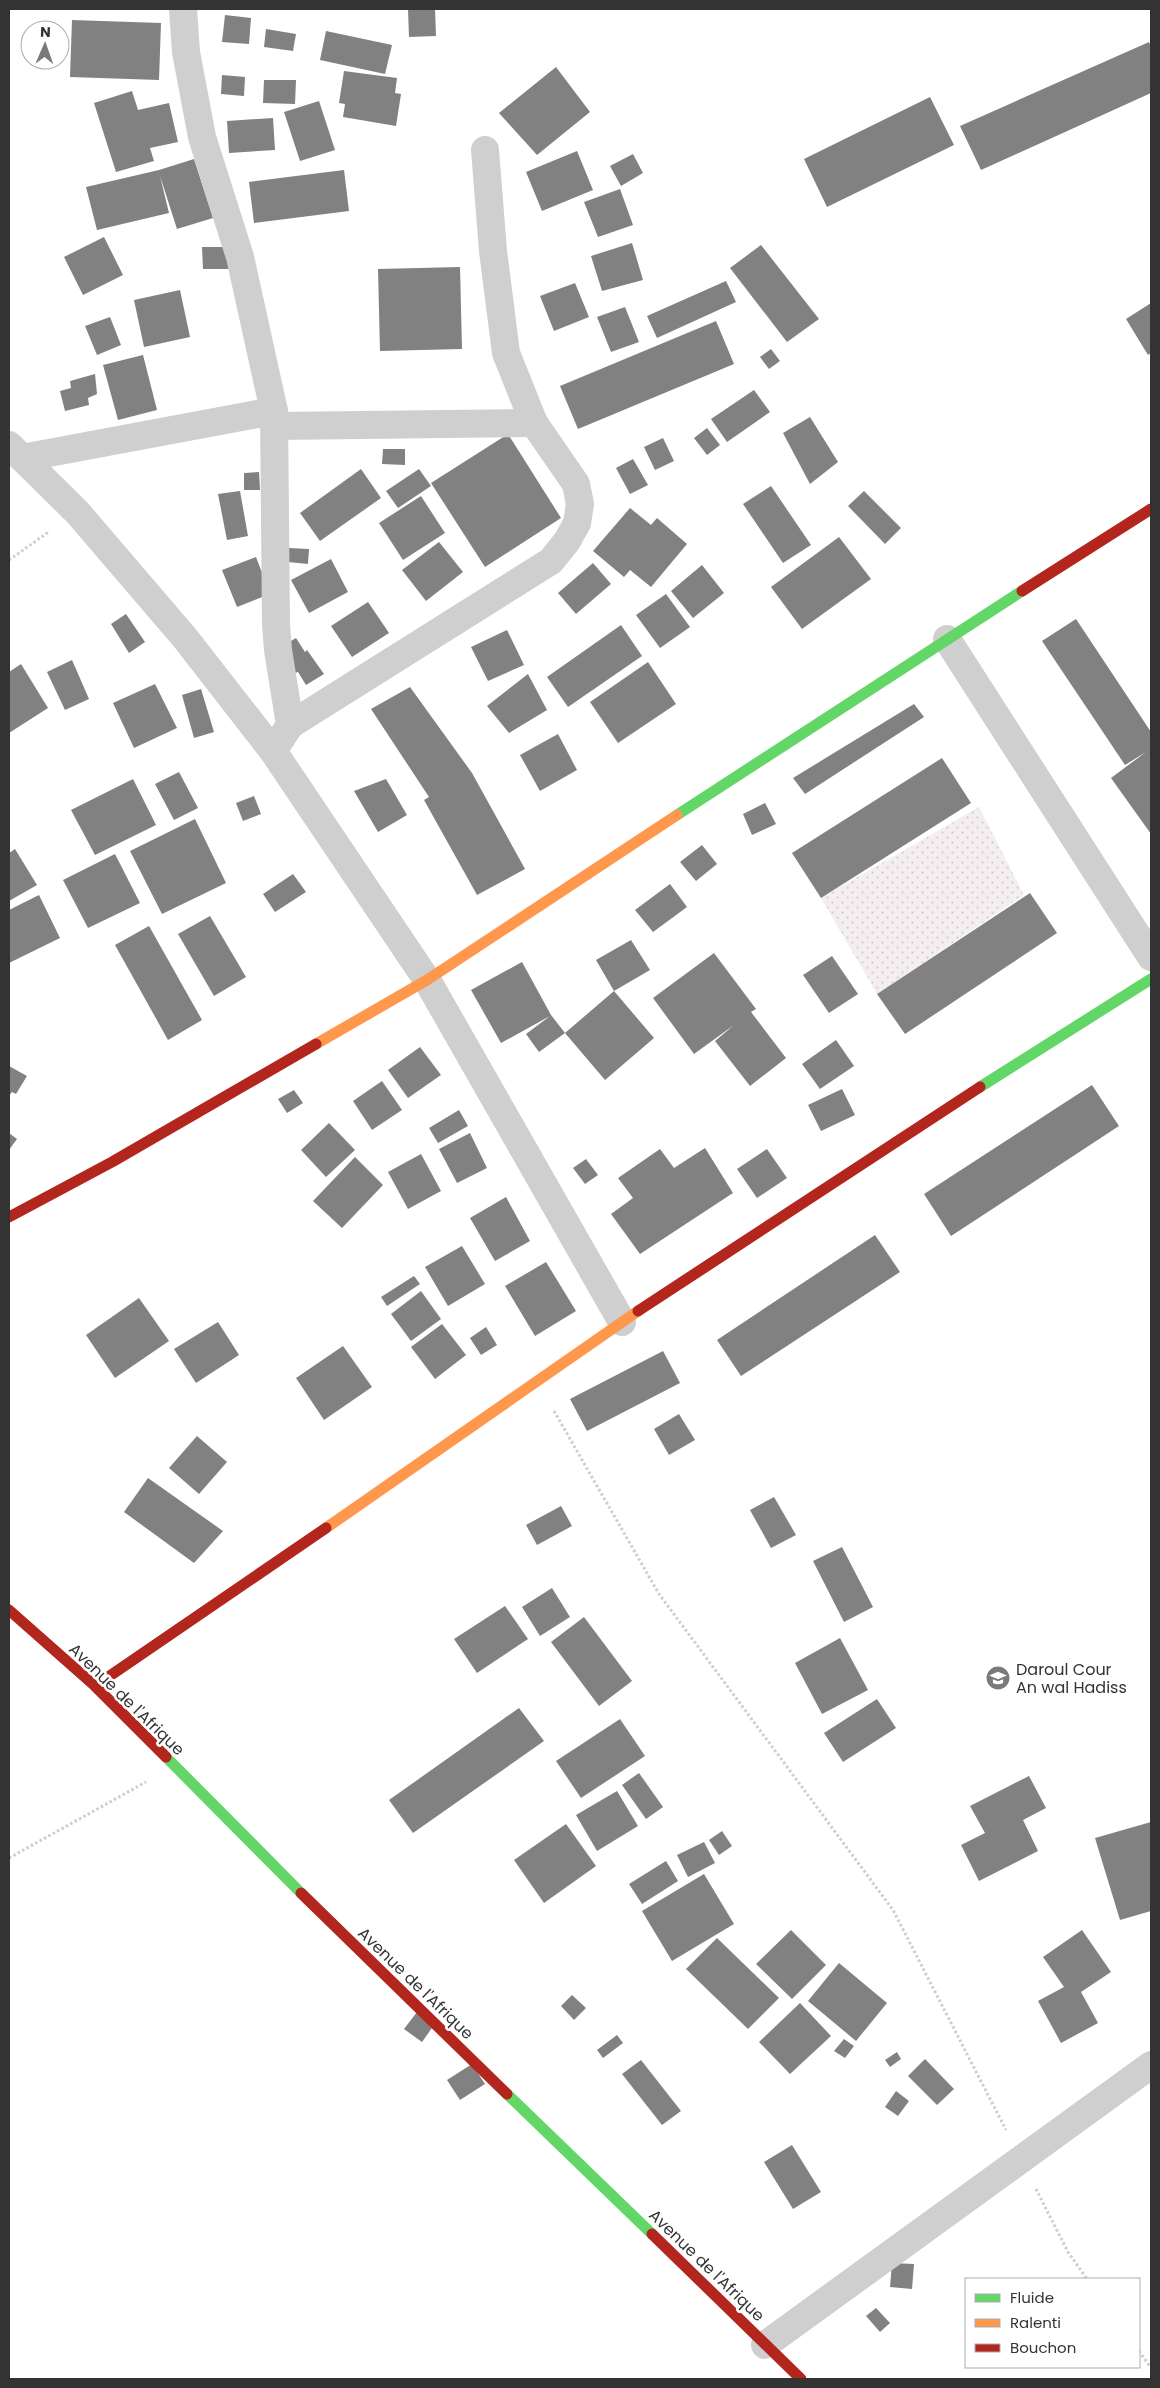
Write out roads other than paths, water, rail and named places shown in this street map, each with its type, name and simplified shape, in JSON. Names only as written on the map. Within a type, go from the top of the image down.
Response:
[{"type":"street","points":[[183,9],[186,52],[202,137],[240,257],[275,419],[276,625],[290,726]]},
{"type":"street","points":[[273,751],[290,726],[551,561],[577,523],[580,504],[576,484],[534,423],[506,353],[493,251],[485,150]]},
{"type":"street","points":[[15,452],[275,419],[534,423]]},
{"type":"street","points":[[15,452],[77,512],[185,638],[273,751],[427,980],[622,1322]]},
{"type":"street","points":[[9,1217],[112,1162],[427,980],[946,639],[1151,509]]},
{"type":"street","points":[[946,639],[1151,956]]},
{"type":"street","points":[[95,1686],[538,1383],[622,1322],[986,1083],[1151,979]]},
{"type":"street","name":"Avenue de l'Afrique","points":[[9,1610],[95,1686],[351,1943],[801,2379]]},
{"type":"street","points":[[765,2345],[1151,2065]]},
{"type":"place","name":"Daroul Cour An wal Hadiss","points":[[998,1678]]}]
